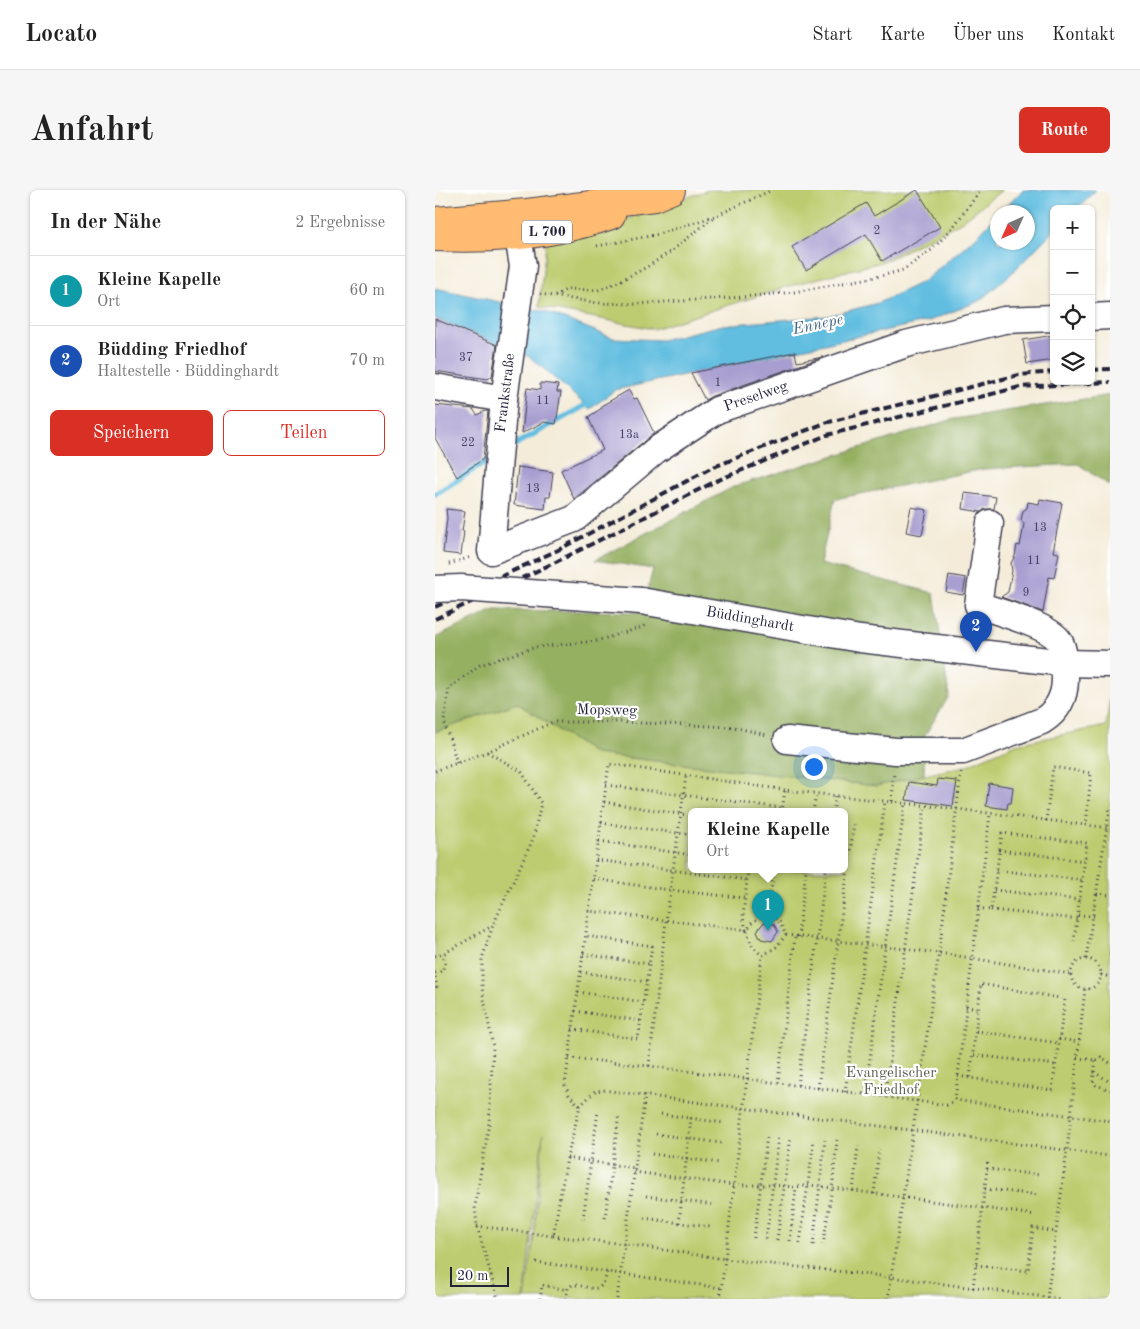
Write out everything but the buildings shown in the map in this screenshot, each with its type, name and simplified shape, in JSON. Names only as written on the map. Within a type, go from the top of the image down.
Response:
[{"type":"main road","name":"L 700","points":[[435,220],[527,213],[662,193]]},
{"type":"main road","name":"L 700","points":[[435,237],[474,239],[562,230],[609,216],[662,193]]},
{"type":"street","name":"Frankstraße","points":[[491,551],[504,399],[523,266],[518,236]]},
{"type":"street","points":[[1095,317],[1110,316]]},
{"type":"street","name":"Preselweg","points":[[491,551],[573,519],[656,450],[717,410],[906,344],[1004,320],[1050,318]]},
{"type":"street","points":[[435,387],[504,399]]},
{"type":"street","points":[[787,740],[895,751],[963,752],[996,740],[1049,716],[1062,701],[1065,681],[1065,663],[1059,640],[1045,629],[978,605],[990,523]]},
{"type":"street","name":"Büddinghardt","points":[[435,589],[461,588],[651,603],[860,639],[1065,663],[1110,664]]},
{"type":"path","points":[[589,247],[655,235],[715,216],[772,190]]},
{"type":"path","points":[[519,291],[598,303],[635,304],[794,292],[881,276],[903,270],[933,249],[953,227],[981,190]]},
{"type":"path","points":[[553,296],[567,289],[598,290],[618,282],[670,252],[715,216]]},
{"type":"path","points":[[447,565],[491,551]]},
{"type":"path","points":[[457,763],[444,721],[449,688],[480,665],[536,647],[596,640],[643,627],[651,603]]},
{"type":"path","name":"Mopsweg","points":[[435,771],[487,752],[553,722],[620,722],[733,727],[787,740]]},
{"type":"path","points":[[487,752],[521,771],[541,803],[533,839],[493,926],[482,959],[482,988],[493,1047],[489,1123],[475,1206],[477,1226],[498,1299]]},
{"type":"path","points":[[888,1299],[939,953],[963,752]]},
{"type":"path","points":[[580,1106],[569,1095],[565,1085],[609,764],[816,794],[885,800],[1108,828]]},
{"type":"path","points":[[1046,821],[1053,767],[1091,773],[1086,825]]},
{"type":"path","points":[[649,1066],[686,776]]},
{"type":"path","points":[[892,802],[893,779]]},
{"type":"path","points":[[607,785],[683,794],[770,808]]},
{"type":"path","points":[[782,808],[785,790]]},
{"type":"path","points":[[814,808],[816,794]]},
{"type":"path","points":[[834,808],[836,796]]},
{"type":"path","points":[[845,1092],[885,800]]},
{"type":"path","points":[[604,802],[688,815]]},
{"type":"path","points":[[865,1094],[905,803]]},
{"type":"path","points":[[885,1097],[925,805]]},
{"type":"path","points":[[1087,959],[1110,806]]},
{"type":"path","points":[[955,1100],[990,814]]},
{"type":"path","points":[[601,823],[688,834]]},
{"type":"path","points":[[848,871],[854,824]]},
{"type":"path","points":[[991,910],[1002,833],[1087,843],[1075,941]]},
{"type":"path","points":[[599,841],[688,855]]},
{"type":"path","points":[[999,850],[1085,861]]},
{"type":"path","points":[[596,860],[688,873]]},
{"type":"path","points":[[996,870],[1083,880]]},
{"type":"path","points":[[689,873],[747,880]]},
{"type":"path","points":[[721,1299],[762,956],[751,944],[743,916],[748,873]]},
{"type":"path","points":[[747,931],[751,923],[768,912],[774,873]]},
{"type":"path","points":[[778,1083],[807,873]]},
{"type":"path","points":[[798,1085],[826,873]]},
{"type":"path","points":[[818,1088],[848,873]]},
{"type":"path","points":[[594,879],[744,898]]},
{"type":"path","points":[[994,890],[1080,900]]},
{"type":"path","points":[[1097,894],[1110,896]]},
{"type":"path","points":[[978,908],[1078,920]]},
{"type":"path","points":[[589,911],[747,931]]},
{"type":"path","points":[[768,912],[779,921],[786,935]]},
{"type":"path","points":[[1078,915],[1093,916]]},
{"type":"path","points":[[435,956],[443,954],[493,926]]},
{"type":"path","points":[[786,935],[939,953],[1071,974]]},
{"type":"path","points":[[762,956],[776,947],[786,935]]},
{"type":"path","points":[[573,1029],[638,1039],[647,982],[652,946],[586,936]]},
{"type":"path","points":[[435,973],[442,972],[445,964],[443,954]]},
{"type":"path","points":[[583,954],[649,964]]},
{"type":"path","points":[[1087,959],[1094,961],[1100,967],[1101,975],[1099,982],[1093,988],[1085,989],[1078,987],[1073,981],[1071,974],[1073,966],[1079,960],[1087,959]]},
{"type":"path","points":[[581,972],[647,982]]},
{"type":"path","points":[[1101,975],[1110,977]]},
{"type":"path","points":[[435,978],[437,988],[435,988]]},
{"type":"path","points":[[958,1076],[970,1078],[1052,1090],[1065,999],[981,984],[970,1078]]},
{"type":"path","points":[[1047,1298],[1067,1151],[1085,989]]},
{"type":"path","points":[[578,992],[643,1002]]},
{"type":"path","points":[[966,1007],[978,1009]]},
{"type":"path","points":[[575,1010],[641,1021]]},
{"type":"path","points":[[976,1031],[1079,1042]]},
{"type":"path","points":[[974,1054],[1055,1065]]},
{"type":"path","points":[[1077,1058],[1097,1060],[1101,1057],[1110,1063]]},
{"type":"path","points":[[569,1058],[649,1066],[947,1105],[955,1100],[1110,1122]]},
{"type":"path","points":[[1097,1060],[1093,1082],[1110,1090]]},
{"type":"path","points":[[1094,1072],[1110,1082]]},
{"type":"path","points":[[553,1236],[567,1158],[580,1106],[595,1091],[603,1090],[645,1095],[1110,1156]]},
{"type":"path","points":[[617,1299],[645,1095]]},
{"type":"path","points":[[583,1218],[589,1162],[598,1111]]},
{"type":"path","points":[[605,1218],[619,1114]]},
{"type":"path","points":[[661,1114],[724,1123]]},
{"type":"path","points":[[679,1223],[691,1118]]},
{"type":"path","points":[[656,1134],[721,1142]]},
{"type":"path","points":[[766,1239],[779,1135]]},
{"type":"path","points":[[754,1238],[767,1136]]},
{"type":"path","points":[[777,1240],[791,1136]]},
{"type":"path","points":[[800,1243],[814,1139]]},
{"type":"path","points":[[813,1244],[825,1140]]},
{"type":"path","points":[[823,1245],[837,1140]]},
{"type":"path","points":[[853,1192],[858,1146]]},
{"type":"path","points":[[874,1194],[879,1149]]},
{"type":"path","points":[[652,1154],[720,1163]]},
{"type":"path","points":[[567,1158],[685,1179],[734,1185],[832,1188],[1037,1216]]},
{"type":"path","points":[[973,1288],[988,1160]]},
{"type":"path","points":[[987,1169],[1040,1175]]},
{"type":"path","points":[[790,1242],[796,1187]]},
{"type":"path","points":[[985,1188],[1039,1195]]},
{"type":"path","points":[[646,1196],[713,1205]]},
{"type":"path","points":[[644,1218],[710,1227]]},
{"type":"path","points":[[477,1226],[625,1244],[725,1259],[890,1277],[1061,1299]]},
{"type":"path","points":[[976,1265],[1028,1271],[1033,1228],[1056,1232]]},
{"type":"path","points":[[536,1262],[722,1288]]},
{"type":"path","points":[[566,1299],[567,1290],[572,1285],[595,1289],[600,1288],[605,1281],[607,1272]]},
{"type":"path","points":[[540,1299],[542,1285],[567,1290]]},
{"type":"green space","points":[[708,190],[1002,190],[961,222],[885,261],[793,285],[653,329],[539,307],[546,243],[632,217]]},
{"type":"green space","points":[[1110,395],[1110,486],[1078,464],[984,469],[835,499],[820,564],[934,593],[949,696],[925,735],[924,775],[876,786],[595,754],[517,703],[435,732],[435,638],[494,610],[642,612],[653,569],[595,560],[735,486],[954,419]]},
{"type":"green space","name":"Evangelischer Friedhof","points":[[1110,696],[1110,1299],[525,1299],[534,1235],[543,1134],[524,1299],[435,1299],[435,732],[517,703],[595,754],[876,786],[965,766],[1016,744],[1106,726]]},
{"type":"water","points":[[1023,190],[1096,190],[1080,205],[1050,205],[1050,234],[1035,249],[1035,205],[1007,205]]},
{"type":"water","points":[[990,222],[990,250],[1034,250],[1012,273],[979,301],[929,321],[615,390],[590,409],[530,357],[435,318],[435,288],[546,312],[613,338],[661,340],[723,325],[828,316],[878,303],[924,281]]},
{"type":"waterway","name":"Ennepe","points":[[507,449],[586,405],[591,399]]},
{"type":"waterway","name":"Ennepe","points":[[435,494],[491,459]]},
{"type":"railway","points":[[1095,370],[1110,369]]},
{"type":"railway","points":[[435,607],[558,550],[711,468],[825,423],[1019,375],[1050,372]]},
{"type":"railway","points":[[435,619],[562,559],[716,481],[827,435],[1020,387],[1110,382]]},
{"type":"place","name":"Büdding Friedhof","points":[[976,652]]},
{"type":"place","name":"Kleine Kapelle","points":[[768,931]]}]
